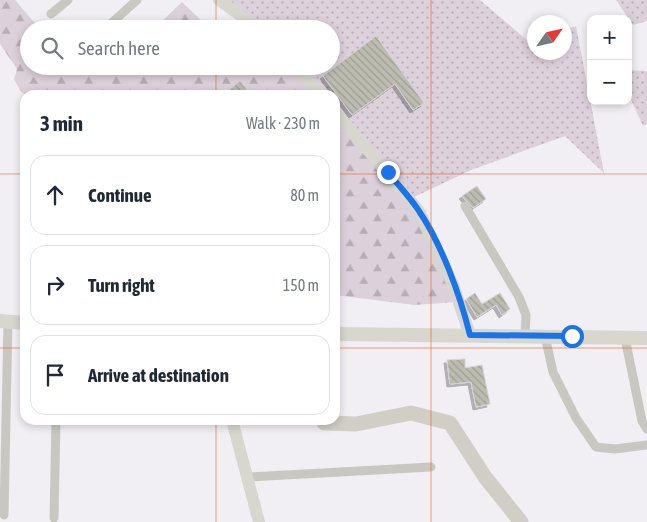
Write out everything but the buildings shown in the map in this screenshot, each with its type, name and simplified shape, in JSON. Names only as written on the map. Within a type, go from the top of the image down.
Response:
[{"type":"main road","points":[[4,321],[20,323]]},
{"type":"main road","points":[[340,334],[647,338]]},
{"type":"street","points":[[51,14],[68,0]]},
{"type":"street","points":[[115,20],[138,0]]},
{"type":"street","points":[[219,0],[247,20]]},
{"type":"street","points":[[303,75],[316,90]]},
{"type":"street","points":[[340,118],[419,211],[453,285],[470,335]]},
{"type":"street","points":[[465,206],[519,297],[526,316],[526,336]]},
{"type":"street","points":[[4,321],[4,515]]},
{"type":"street","points":[[545,336],[553,372],[576,418],[596,447],[615,449],[647,445]]},
{"type":"street","points":[[625,338],[642,421],[647,429]]},
{"type":"street","points":[[54,518],[56,425]]},
{"type":"street","points":[[233,425],[259,522]]},
{"type":"street","points":[[248,477],[431,467]]},
{"type":"green space","points":[[0,0],[15,0],[32,20],[20,20],[20,75],[303,75],[316,90],[20,90],[14,79],[17,69],[0,44]]},
{"type":"green space","points":[[219,0],[480,0],[527,40],[527,60],[572,60],[572,27],[576,26],[587,84],[587,105],[591,105],[604,173],[565,136],[471,170],[412,198],[340,117],[340,90],[316,90],[303,75],[340,75],[340,20],[247,20]]},
{"type":"green space","points":[[616,0],[647,0],[647,21],[633,25],[632,15],[626,15]]},
{"type":"green space","points":[[182,2],[201,20],[163,20]]},
{"type":"green space","points":[[632,70],[647,71],[647,124],[643,126],[632,102]]},
{"type":"green space","points":[[340,118],[419,211],[456,302],[414,305],[340,296]]},
{"type":"waterway","points":[[340,424],[356,424],[411,413],[450,423],[485,477],[521,522]]},
{"type":"route","points":[[388,172],[419,211],[430,231],[466,318],[470,335],[572,336]]}]
